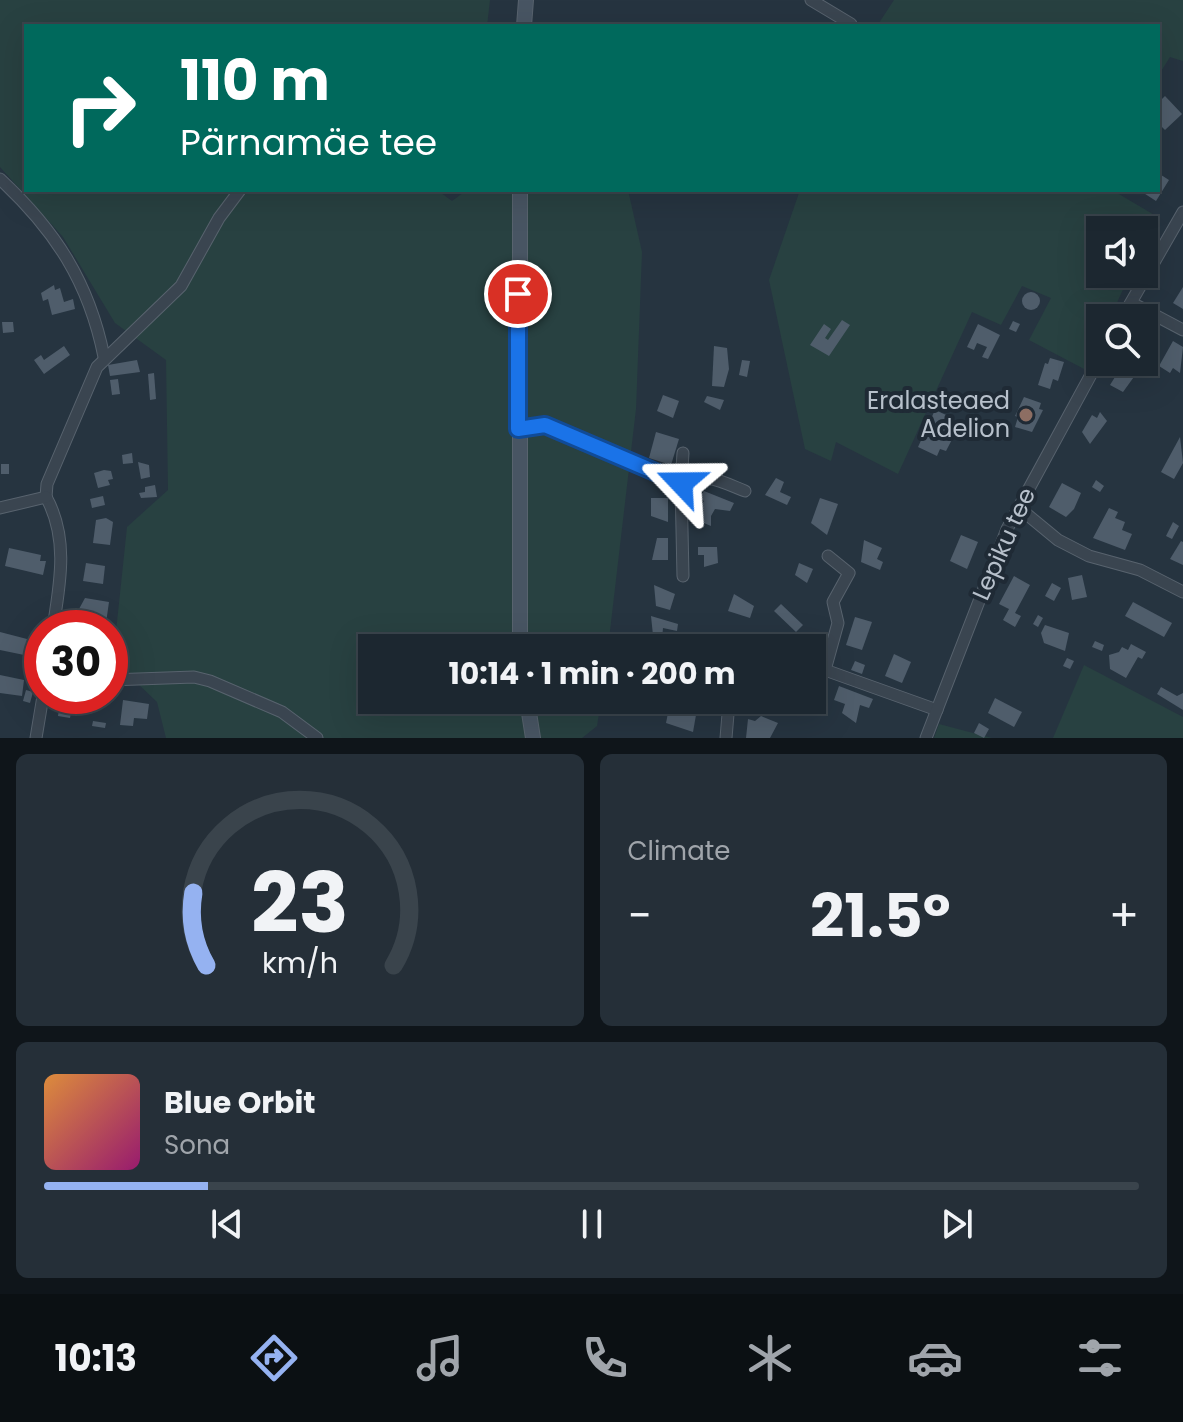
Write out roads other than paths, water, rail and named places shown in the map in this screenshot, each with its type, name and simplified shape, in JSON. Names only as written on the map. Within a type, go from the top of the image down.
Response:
[{"type":"main road","points":[[524,24],[526,0]]},
{"type":"main road","points":[[520,192],[520,634]]},
{"type":"main road","points":[[529,714],[533,738]]},
{"type":"street","points":[[811,0],[851,24]]},
{"type":"street","points":[[0,179],[56,238],[90,301],[104,357]]},
{"type":"street","points":[[55,610],[62,551],[56,520],[46,497],[47,484],[104,357],[181,286],[219,218],[238,192]]},
{"type":"street","points":[[1183,212],[1132,303],[1183,330]]},
{"type":"street","name":"Lepiku tee","points":[[926,738],[1018,507],[1090,376]]},
{"type":"street","points":[[518,429],[545,425],[681,483],[693,477],[709,477],[745,491]]},
{"type":"street","points":[[683,453],[683,576]]},
{"type":"street","points":[[0,508],[46,497]]},
{"type":"street","points":[[1018,507],[1058,540],[1089,556],[1140,570],[1183,592]]},
{"type":"street","points":[[828,556],[849,573],[833,602],[838,623],[825,670],[937,710]]},
{"type":"street","points":[[128,679],[194,677],[210,681],[282,712],[317,738]]},
{"type":"street","points":[[36,738],[40,714]]},
{"type":"street","points":[[726,738],[728,714]]},
{"type":"place","name":"Eralasteaed Adelion","points":[[1026,415]]}]
